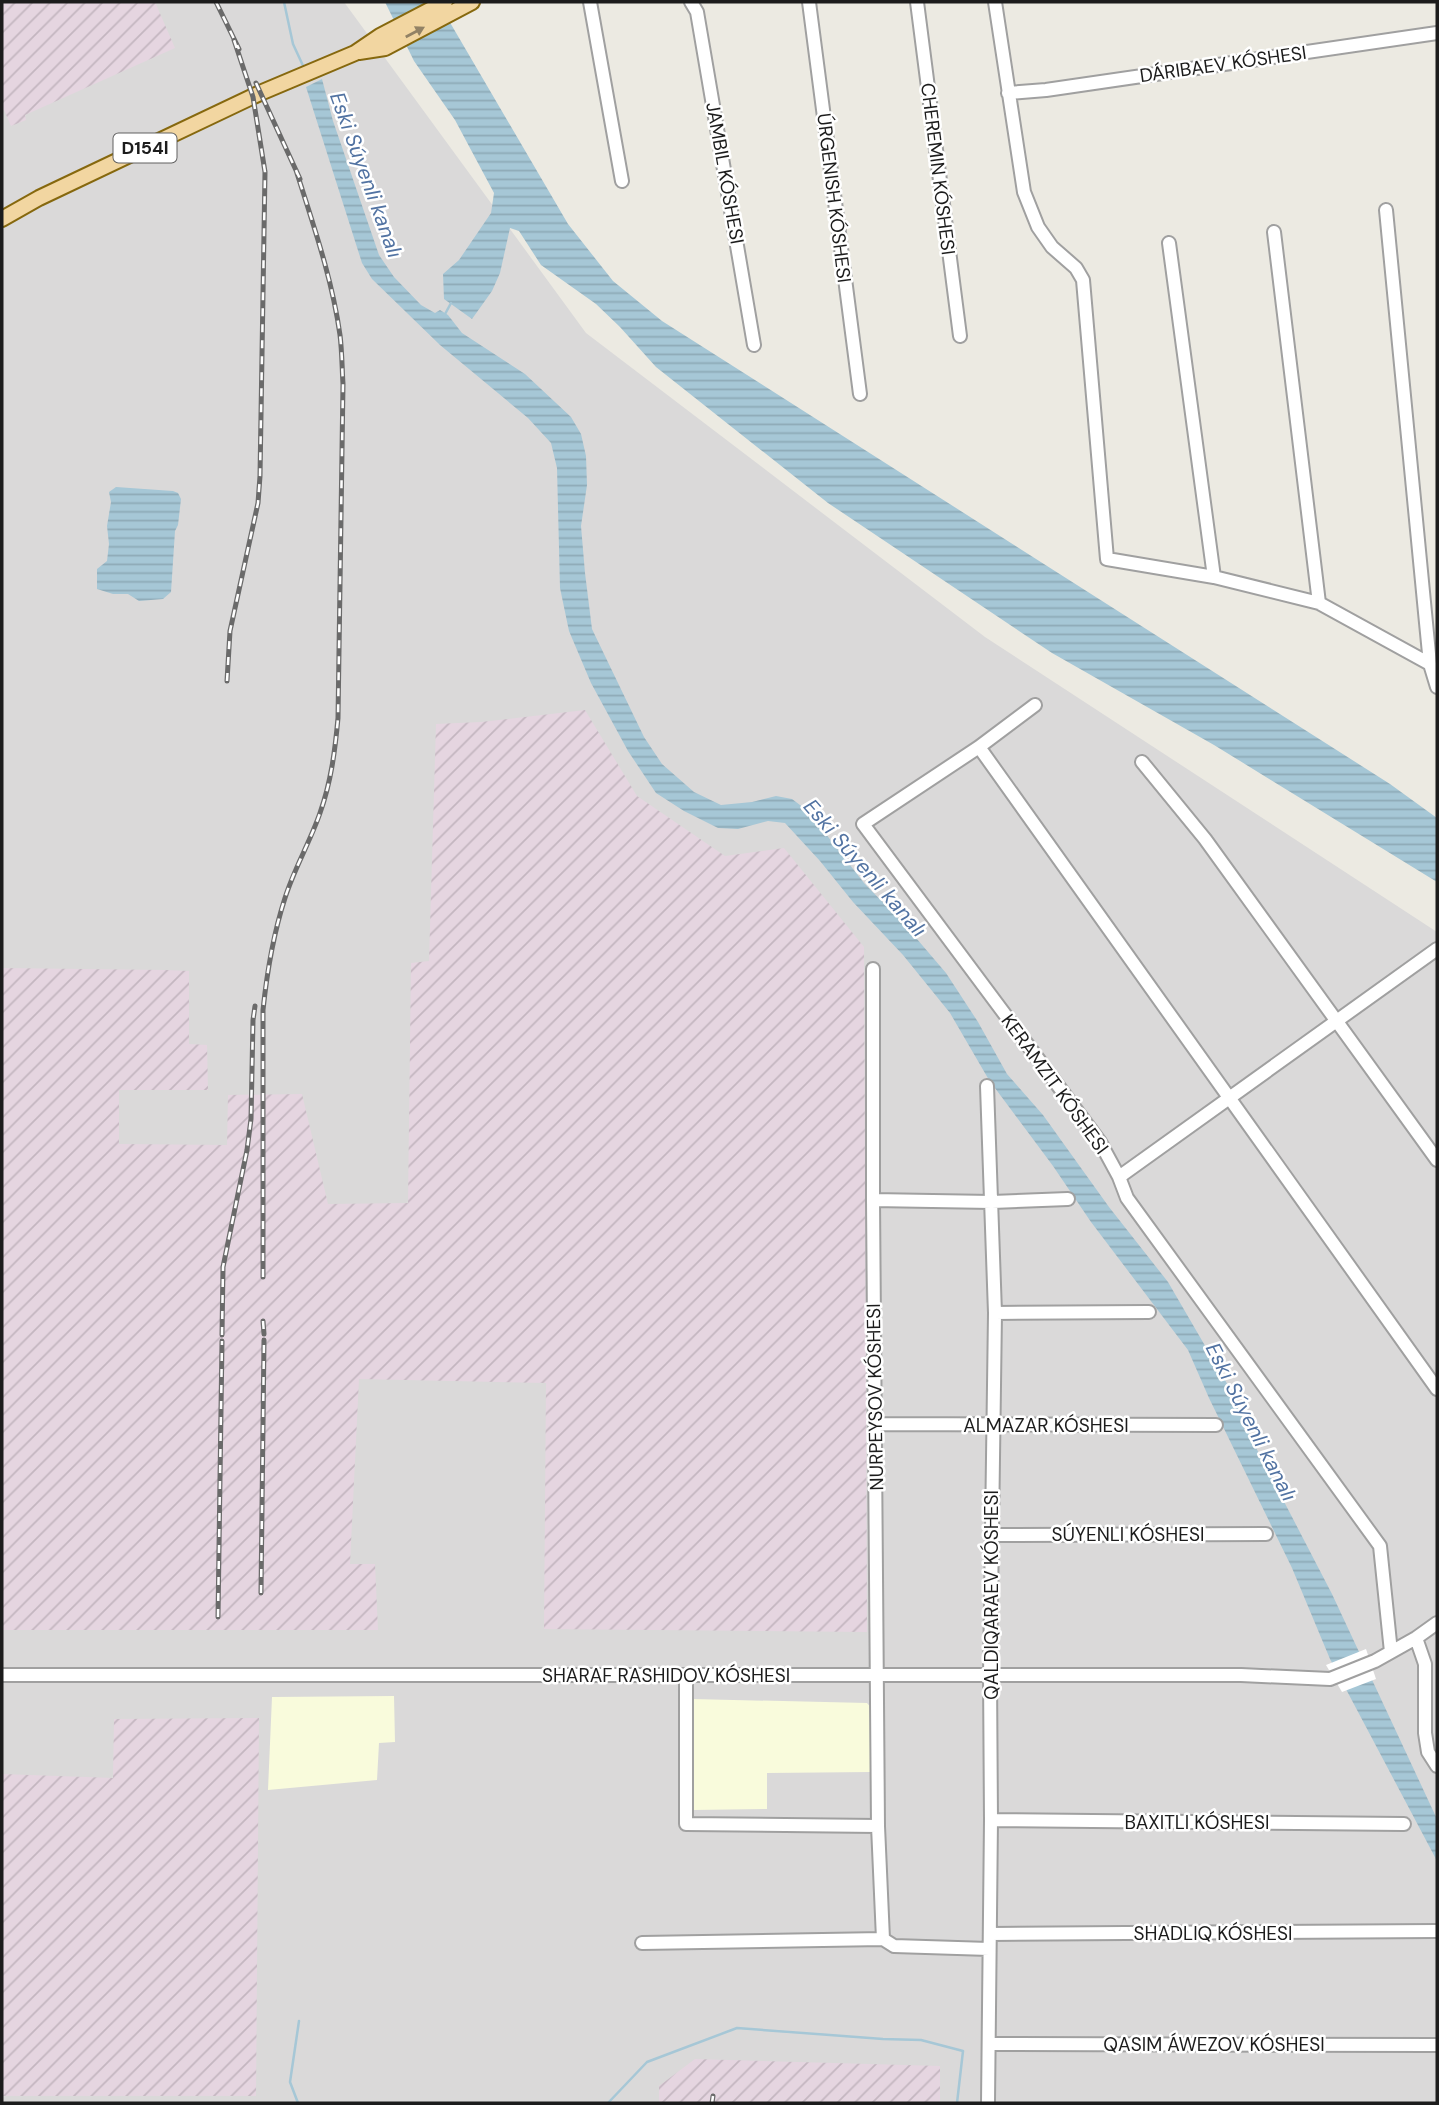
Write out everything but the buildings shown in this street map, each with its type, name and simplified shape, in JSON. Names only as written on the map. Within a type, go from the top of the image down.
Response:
[{"type":"main road","name":"D154l","points":[[2,219],[39,198],[290,80],[355,53],[380,36],[445,2]]},
{"type":"main road","name":"D154l","points":[[355,53],[386,48],[472,2]]},
{"type":"street","points":[[590,2],[622,181]]},
{"type":"street","points":[[691,2],[698,12],[754,345]]},
{"type":"street","name":"ÚRGENISH KÓSHESI","points":[[809,2],[860,394]]},
{"type":"street","name":"CHEREMIN KÓSHESI","points":[[917,2],[960,336]]},
{"type":"street","points":[[995,2],[1024,192],[1038,227],[1052,247],[1076,268],[1083,280],[1107,559],[1214,577],[1319,603],[1430,664]]},
{"type":"street","name":"DÁRIBAEV KÓSHESI","points":[[1008,93],[1046,90],[1437,33]]},
{"type":"street","points":[[1385,210],[1430,664],[1437,687]]},
{"type":"street","points":[[1274,232],[1319,603]]},
{"type":"street","points":[[1169,243],[1214,577]]},
{"type":"street","name":"KERAMZIT KÓSHESI","points":[[1035,705],[979,747],[863,824],[1100,1142],[1127,1198],[1380,1546],[1391,1652]]},
{"type":"street","points":[[979,747],[1437,1389]]},
{"type":"street","points":[[1142,762],[1205,839],[1437,1160]]},
{"type":"street","points":[[1119,1177],[1437,949]]},
{"type":"street","name":"NURPEYSOV KÓSHESI","points":[[873,969],[878,1826],[883,1939]]},
{"type":"street","points":[[987,1086],[995,1313],[988,2103]]},
{"type":"street","points":[[873,1200],[992,1202],[1068,1199]]},
{"type":"street","points":[[995,1313],[1149,1312]]},
{"type":"street","name":"ALMAZAR KÓSHESI","points":[[876,1424],[1216,1425]]},
{"type":"street","name":"SÚYENLI KÓSHESI","points":[[991,1535],[1266,1534]]},
{"type":"street","points":[[1391,1652],[1437,1623]]},
{"type":"street","points":[[1416,1638],[1425,1664],[1425,1733],[1428,1752],[1437,1766]]},
{"type":"street","name":"SHARAF RASHIDOV KÓSHESI","points":[[2,1675],[1241,1675],[1330,1679],[1391,1652]]},
{"type":"street","points":[[686,1675],[686,1824],[878,1826]]},
{"type":"street","points":[[991,1821],[1404,1824]]},
{"type":"street","points":[[990,1934],[1437,1931]]},
{"type":"street","points":[[642,1943],[883,1939],[894,1946],[989,1949]]},
{"type":"street","points":[[990,2044],[1437,2045]]},
{"type":"shaded area","points":[[2,2],[344,2],[586,333],[985,637],[1437,932],[1437,2103],[2,2103]]},
{"type":"shaded area","points":[[2,2],[155,2],[175,48],[25,115],[26,120],[11,126],[4,110],[2,111]]},
{"type":"shaded area","points":[[585,710],[637,796],[725,856],[784,848],[864,947],[867,1632],[544,1629],[546,1383],[359,1379],[350,1564],[375,1564],[378,1630],[2,1630],[2,968],[189,971],[189,1044],[207,1045],[208,1090],[119,1090],[119,1144],[227,1145],[228,1095],[302,1094],[328,1204],[408,1203],[411,963],[429,961],[436,724],[481,722]]},
{"type":"shaded area","points":[[394,1696],[395,1742],[379,1743],[377,1780],[268,1790],[272,1697]]},
{"type":"shaded area","points":[[692,1699],[867,1703],[873,1710],[871,1772],[767,1773],[767,1809],[694,1810]]},
{"type":"shaded area","points":[[259,1718],[256,2096],[2,2096],[2,1774],[113,1778],[114,1719]]},
{"type":"shaded area","points":[[695,2059],[940,2066],[940,2103],[659,2103],[659,2086]]},
{"type":"water","points":[[385,2],[438,2],[568,224],[613,281],[662,321],[1390,784],[1437,818],[1437,882],[1214,745],[1052,653],[828,503],[656,367],[596,304],[541,265],[519,231],[510,228],[500,273],[492,291],[472,319],[444,299],[443,274],[459,260],[491,213],[494,193],[455,120],[414,61]]},
{"type":"water","points":[[322,79],[333,121],[379,255],[394,277],[421,305],[435,313],[440,310],[448,315],[462,333],[525,374],[571,417],[581,434],[586,456],[587,485],[581,526],[592,629],[644,737],[662,764],[694,792],[721,805],[776,796],[792,799],[808,811],[864,883],[946,973],[1007,1074],[1043,1115],[1109,1207],[1168,1282],[1229,1387],[1251,1438],[1332,1594],[1437,1819],[1437,1861],[1330,1659],[1292,1568],[1188,1350],[1091,1222],[989,1080],[950,1013],[903,955],[785,823],[768,821],[738,829],[718,828],[656,793],[628,751],[591,683],[569,631],[560,588],[557,468],[551,443],[528,418],[440,345],[372,279],[362,263],[306,87]]},
{"type":"water","points":[[116,487],[173,491],[178,493],[181,499],[175,531],[171,592],[163,599],[139,601],[128,594],[113,594],[97,589],[97,569],[107,561],[107,526],[111,502],[109,492]]},
{"type":"pier","points":[[1366,1649],[1376,1679],[1342,1692],[1326,1665]]},
{"type":"waterway","name":"Eski Súyenli kanalı","points":[[284,2],[293,44],[305,70]]},
{"type":"waterway","points":[[444,316],[451,303]]},
{"type":"waterway","points":[[298,2103],[290,2082],[299,2021]]},
{"type":"waterway","points":[[608,2103],[647,2062],[737,2028],[921,2040],[963,2051],[957,2103]]},
{"type":"railway","points":[[216,2],[239,49]]},
{"type":"railway","points":[[227,681],[230,631],[258,503],[265,172],[253,97],[234,40]]},
{"type":"railway","points":[[256,83],[300,179]]},
{"type":"railway","points":[[263,1277],[263,1010],[266,982],[285,898],[324,801],[338,718],[343,384],[341,347],[337,314],[327,272],[296,170]]},
{"type":"railway","points":[[222,1335],[223,1267],[251,1119],[255,1006]]},
{"type":"railway","points":[[263,1321],[264,1334]]},
{"type":"railway","points":[[261,1593],[264,1340]]},
{"type":"railway","points":[[218,1617],[222,1341]]},
{"type":"railway","points":[[712,2103],[713,2096]]}]
